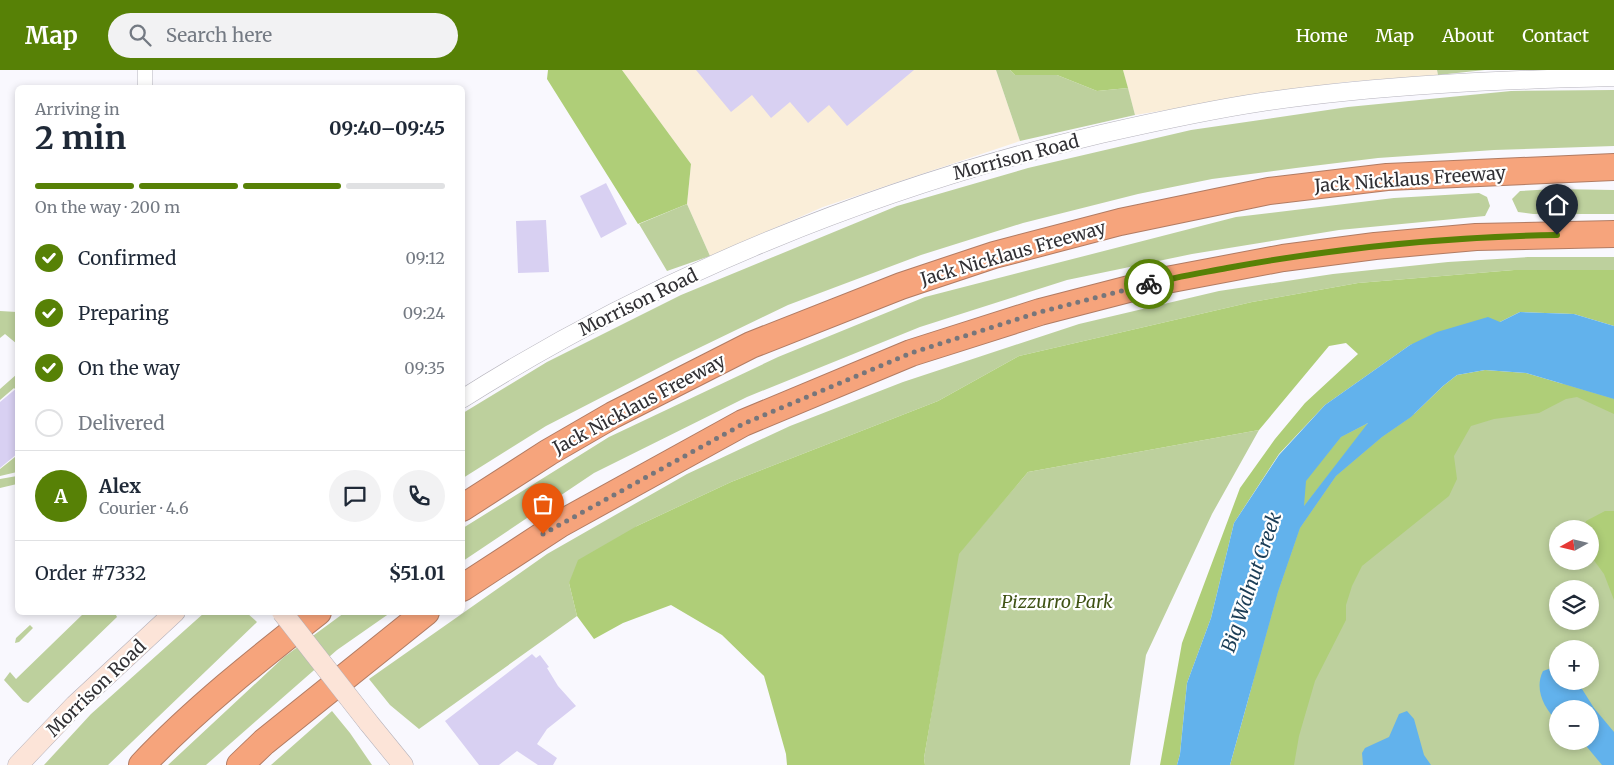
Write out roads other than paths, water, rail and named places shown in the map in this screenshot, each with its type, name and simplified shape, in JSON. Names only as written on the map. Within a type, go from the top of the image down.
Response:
[{"type":"highway","name":"Jack Nicklaus Freeway","points":[[465,506],[549,452],[613,415],[751,345],[901,286],[994,255],[1120,222],[1269,191],[1387,177],[1614,167]]},
{"type":"highway","points":[[465,586],[560,524],[743,424],[911,353],[1040,312],[1156,282],[1283,258],[1375,246],[1476,237],[1614,234]]},
{"type":"highway","points":[[142,765],[161,745],[266,652],[314,615]]},
{"type":"highway","points":[[240,765],[264,742],[422,615]]},
{"type":"main road","name":"Morrison Road","points":[[18,765],[75,705],[172,615]]},
{"type":"main road","points":[[284,615],[403,765]]},
{"type":"street","points":[[145,70],[145,85]]},
{"type":"street","name":"Morrison Road","points":[[465,397],[591,324],[694,274],[793,231],[888,195],[1036,150],[1155,122],[1241,106],[1363,89],[1477,80],[1614,77]]},
{"type":"water","name":"Big Walnut Creek","points":[[1520,312],[1574,314],[1614,326],[1614,399],[1526,373],[1485,370],[1457,375],[1411,417],[1382,437],[1336,476],[1300,528],[1278,592],[1230,765],[1177,765],[1180,754],[1187,683],[1211,618],[1234,523],[1279,455],[1325,405],[1410,345],[1437,332],[1488,317],[1500,322]],"holes":[[[1368,423],[1304,506],[1306,481],[1341,437]]]},
{"type":"water","points":[[1549,669],[1549,690],[1583,690],[1589,700],[1549,700],[1549,711],[1544,704],[1540,691],[1540,678],[1543,671]]},
{"type":"water","points":[[1407,711],[1414,719],[1424,755],[1431,765],[1363,765],[1362,753],[1365,748],[1389,737],[1399,714]]},
{"type":"water","points":[[1599,714],[1614,732],[1614,765],[1602,765],[1590,750],[1599,750]]},
{"type":"park label","name":"Pizzurro Park","points":[[1057,601]]}]
